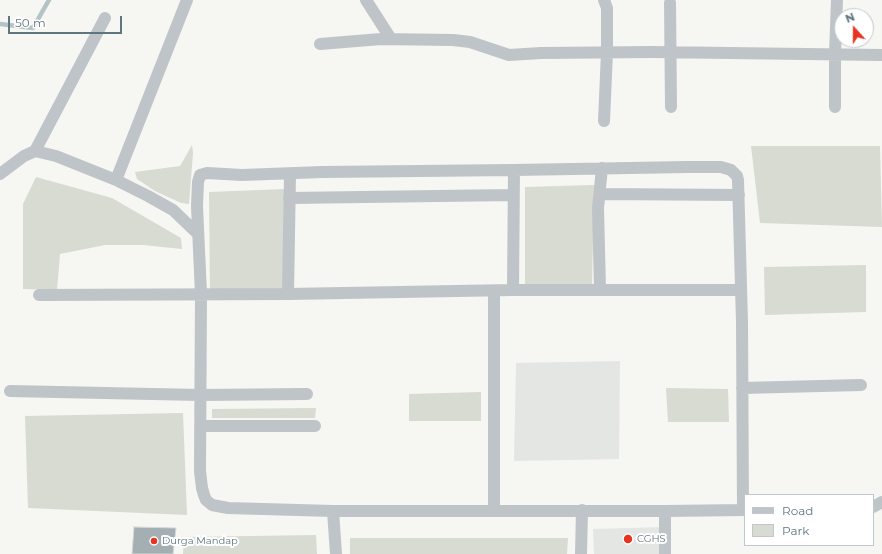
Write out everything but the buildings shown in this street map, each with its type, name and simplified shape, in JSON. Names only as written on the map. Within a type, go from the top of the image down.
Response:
[{"type":"street","points":[[116,180],[187,0]]},
{"type":"street","points":[[366,0],[391,39]]},
{"type":"street","points":[[604,0],[607,8],[604,121]]},
{"type":"street","points":[[835,107],[837,0]]},
{"type":"street","points":[[670,3],[671,107]]},
{"type":"street","points":[[0,174],[24,156],[35,151],[105,18]]},
{"type":"street","points":[[320,44],[391,39],[454,40],[470,42],[508,55],[607,52],[882,55]]},
{"type":"street","points":[[35,151],[56,156],[116,180],[173,210],[198,234]]},
{"type":"street","points":[[687,167],[727,168],[738,176],[744,510],[333,511],[228,508],[212,505],[206,500],[202,488],[200,426],[202,294],[197,206],[198,182],[200,175],[207,173],[242,175],[316,172],[514,170],[687,167]]},
{"type":"street","points":[[600,290],[598,208],[602,168]]},
{"type":"street","points":[[513,290],[514,170]]},
{"type":"street","points":[[288,294],[290,174]]},
{"type":"street","points":[[600,194],[739,195]]},
{"type":"street","points":[[290,198],[513,195]]},
{"type":"street","points":[[38,295],[288,294],[513,290],[741,290]]},
{"type":"street","points":[[494,291],[494,511]]},
{"type":"street","points":[[742,388],[861,385]]},
{"type":"street","points":[[10,391],[200,396],[307,394]]},
{"type":"street","points":[[200,426],[315,426]]},
{"type":"street","points":[[581,554],[582,510]]},
{"type":"street","points":[[333,511],[336,554]]},
{"type":"street","points":[[664,511],[665,554]]},
{"type":"shaded area","points":[[620,361],[619,459],[514,461],[516,363]]},
{"type":"shaded area","name":"CGHS","points":[[663,527],[663,554],[594,554],[593,529]]},
{"type":"green space","points":[[192,145],[193,153],[189,204],[181,203],[155,191],[137,179],[135,172],[180,166]]},
{"type":"green space","points":[[751,146],[880,146],[882,227],[760,223]]},
{"type":"green space","points":[[36,177],[112,198],[181,238],[182,249],[143,245],[105,245],[60,254],[57,290],[23,289],[23,204]]},
{"type":"green space","points":[[594,185],[592,287],[525,286],[525,187]]},
{"type":"green space","points":[[285,189],[285,290],[210,293],[209,192]]},
{"type":"green space","points":[[866,265],[866,312],[765,315],[764,267]]},
{"type":"green space","points":[[666,388],[728,389],[729,422],[668,422]]},
{"type":"green space","points":[[481,392],[481,421],[409,421],[409,394]]},
{"type":"green space","points":[[316,408],[315,418],[212,418],[212,409]]},
{"type":"green space","points":[[183,413],[187,515],[28,508],[25,416]]},
{"type":"green space","points":[[316,535],[317,554],[183,554],[184,537]]},
{"type":"green space","points":[[350,538],[568,538],[567,554],[350,554]]},
{"type":"waterway","points":[[0,24],[33,28],[49,0]]},
{"type":"place","name":"CGHS","points":[[628,539]]},
{"type":"place","name":"Durga Mandap","points":[[154,541]]}]
